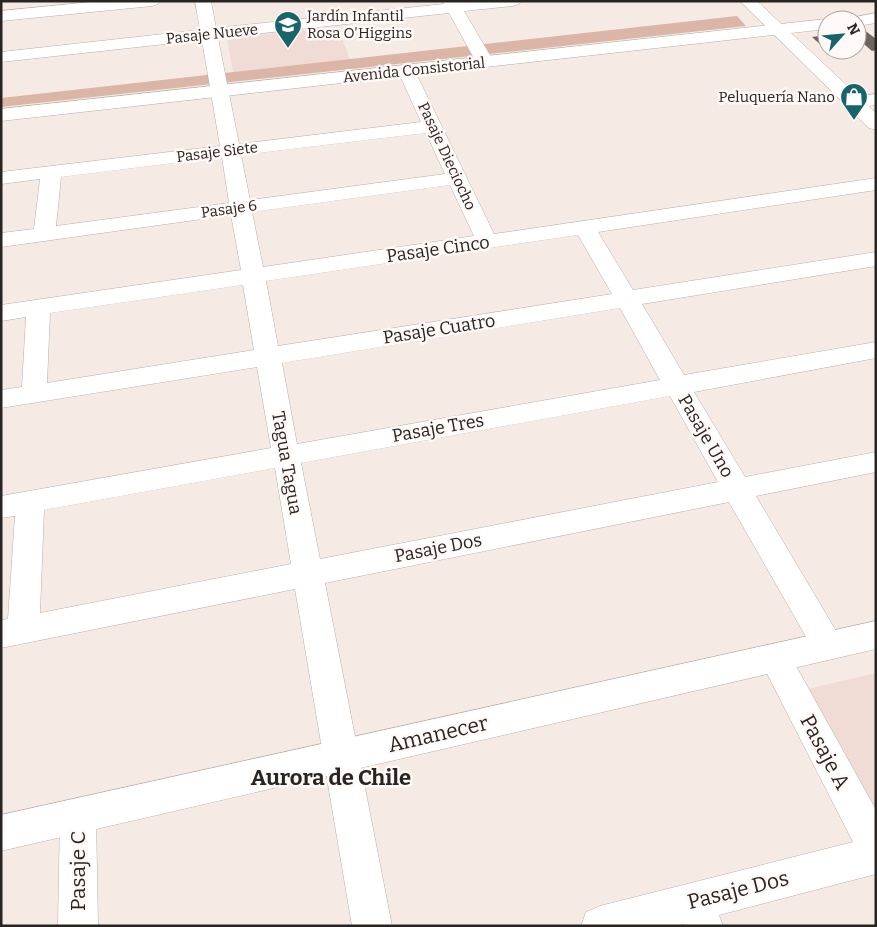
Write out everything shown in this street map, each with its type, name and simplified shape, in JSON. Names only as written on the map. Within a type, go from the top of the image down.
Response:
[{"type":"street","points":[[1,16],[152,1]]},
{"type":"street","name":"Tagua Tagua","points":[[202,1],[372,926]]},
{"type":"street","name":"Pasaje Nueve","points":[[1,57],[452,4],[513,1]]},
{"type":"street","points":[[748,1],[876,124]]},
{"type":"street","points":[[452,4],[485,62]]},
{"type":"street","name":"Avenida Consistorial","points":[[1,115],[817,25]]},
{"type":"street","name":"Pasaje Dieciocho","points":[[407,71],[487,242]]},
{"type":"street","points":[[853,102],[876,99]]},
{"type":"street","name":"Pasaje Siete","points":[[1,178],[433,126]]},
{"type":"street","points":[[44,234],[51,172]]},
{"type":"street","name":"Pasaje 6","points":[[1,240],[457,178]]},
{"type":"street","name":"Pasaje Cinco","points":[[1,313],[876,184]]},
{"type":"street","name":"Pasaje Uno","points":[[585,227],[828,646]]},
{"type":"street","name":"Pasaje Cuatro","points":[[1,399],[876,259]]},
{"type":"street","points":[[34,393],[38,308]]},
{"type":"street","name":"Pasaje Tres","points":[[1,507],[876,350]]},
{"type":"street","name":"Pasaje Dos","points":[[12,632],[876,462]]},
{"type":"street","points":[[12,632],[30,502]]},
{"type":"street","name":"Amanecer","points":[[1,833],[876,635]]},
{"type":"street","name":"Pasaje A","points":[[775,658],[876,846]]},
{"type":"street","name":"Pasaje C","points":[[78,816],[78,926]]},
{"type":"street","name":"Pasaje Dos","points":[[600,926],[700,914],[876,855]]},
{"type":"shaded area","points":[[737,16],[746,26],[1,107],[1,98]]},
{"type":"shaded area","name":"Jardín Infantil Rosa O'Higgins","points":[[338,27],[350,60],[233,72],[227,38]]},
{"type":"shaded area","points":[[876,673],[876,822],[804,690]]},
{"type":"building","points":[[867,32],[876,39],[876,50],[872,51],[867,47]]},
{"type":"place","name":"Jardín Infantil Rosa O'Higgins","points":[[288,49]]},
{"type":"place","name":"Peluquería Nano","points":[[854,121]]},
{"type":"district","name":"Aurora de Chile","points":[[331,777]]}]
